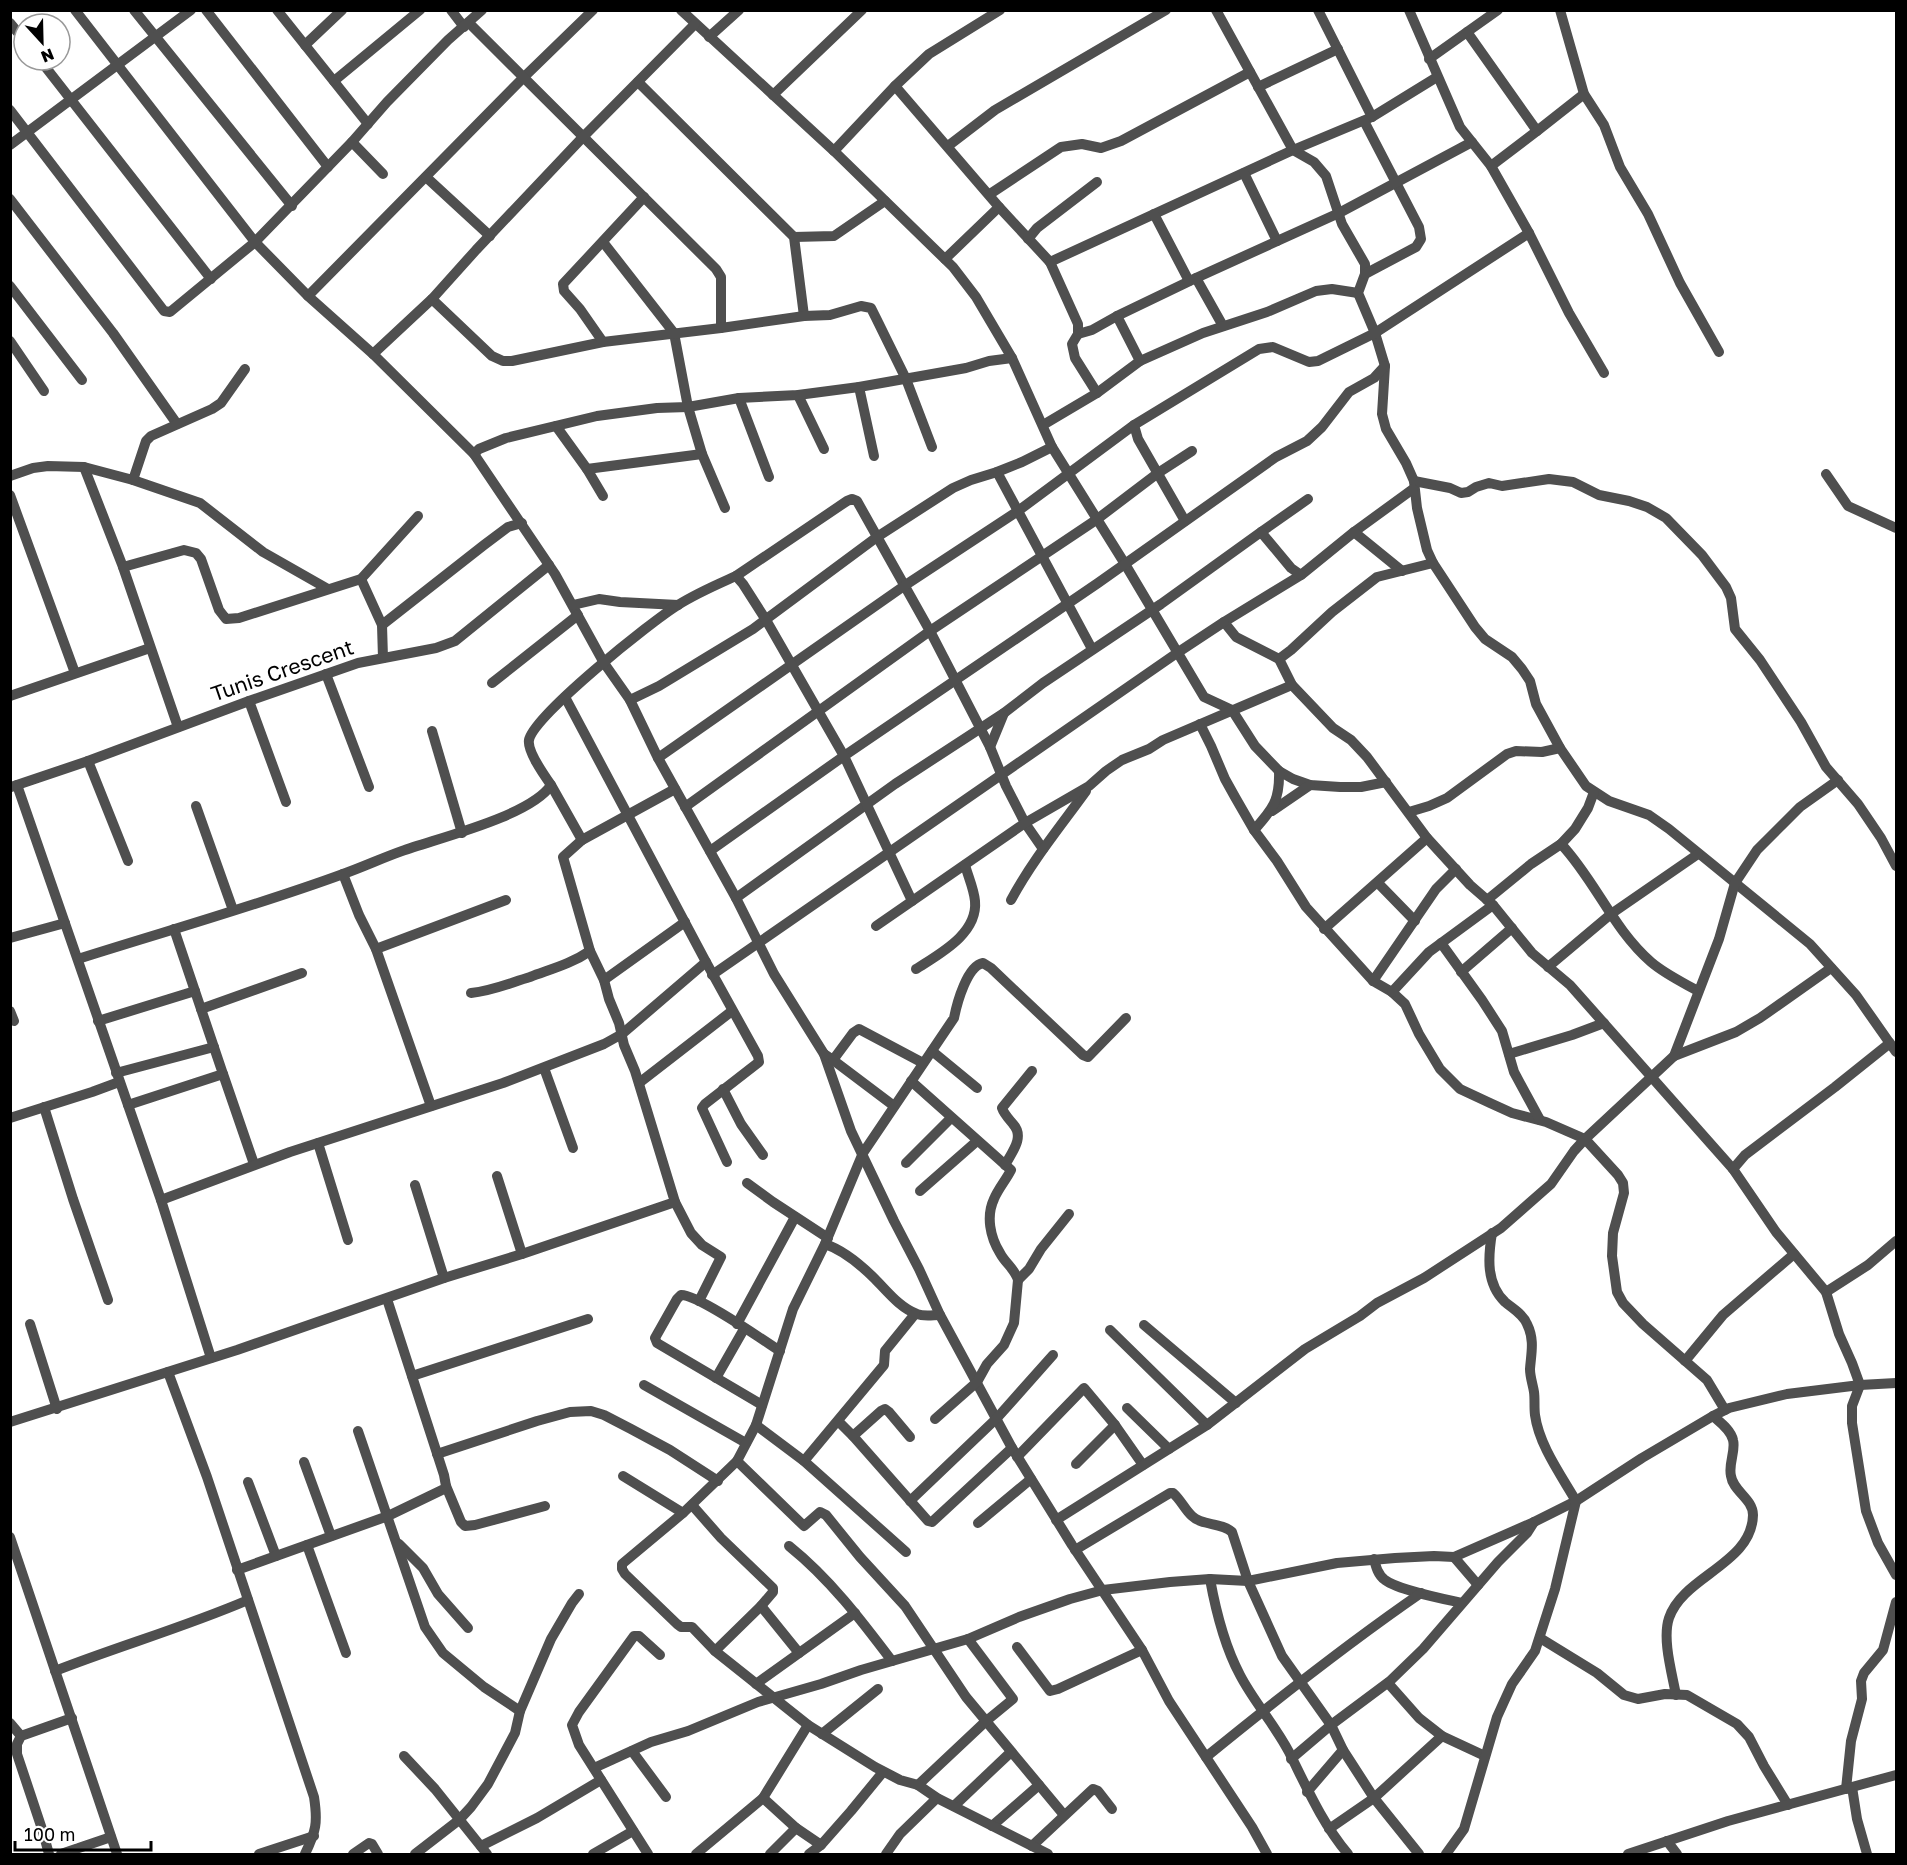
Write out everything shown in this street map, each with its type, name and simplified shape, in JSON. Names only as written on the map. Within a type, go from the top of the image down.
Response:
[{"type":"street","points":[[75,10],[255,242],[308,296],[373,354],[474,454],[507,505],[520,520],[576,610],[604,663],[630,700],[658,758],[736,898],[774,974],[828,1057],[851,1131],[940,1315],[1015,1452],[1056,1520],[1142,1650],[1170,1701],[1268,1854]]},
{"type":"street","points":[[134,10],[292,206]]},
{"type":"street","points":[[10,145],[191,10]]},
{"type":"street","points":[[277,10],[368,124]]},
{"type":"street","points":[[305,45],[342,10]]},
{"type":"street","points":[[334,81],[420,10]]},
{"type":"street","points":[[451,10],[716,269],[721,277],[721,328]]},
{"type":"street","points":[[10,110],[164,311],[170,312],[255,242],[292,206],[394,95],[482,10]]},
{"type":"street","points":[[308,296],[593,10]]},
{"type":"street","points":[[681,10],[834,151],[945,259],[976,297],[1012,358],[1049,442],[1204,697],[1232,710],[1255,746],[1279,771],[1293,779],[1311,785],[1361,787],[1386,782]]},
{"type":"street","points":[[709,37],[739,10]]},
{"type":"street","points":[[773,95],[862,10]]},
{"type":"street","points":[[834,151],[895,86],[929,54],[1000,10]]},
{"type":"street","points":[[948,146],[995,110],[1166,10]]},
{"type":"street","points":[[1216,10],[1293,150],[1314,162],[1326,176],[1342,224],[1365,264],[1365,274],[1358,293],[1375,333],[1384,366],[1382,414],[1386,429],[1406,463],[1427,550],[1433,564],[1485,639],[1512,657],[1522,669],[1530,681],[1536,704],[1560,748],[1586,786],[1609,801],[1649,815],[1669,829],[1810,944],[1856,995],[1896,1052]]},
{"type":"street","points":[[1318,10],[1338,49],[1396,182],[1419,227],[1421,239],[1416,247],[1365,274]]},
{"type":"street","points":[[1429,59],[1498,10]]},
{"type":"street","points":[[1560,10],[1584,94],[1604,125],[1620,167],[1648,214],[1680,284],[1719,352]]},
{"type":"street","points":[[1411,11],[1429,59],[1460,127],[1491,166],[1529,233],[1569,313],[1604,373]]},
{"type":"street","points":[[210,12],[328,167]]},
{"type":"street","points":[[373,354],[432,299],[583,137],[695,24]]},
{"type":"street","points":[[1467,32],[1537,130]]},
{"type":"street","points":[[1258,87],[1338,49]]},
{"type":"street","points":[[50,72],[211,279]]},
{"type":"street","points":[[990,195],[1061,147],[1082,144],[1101,148],[1121,141],[1250,72]]},
{"type":"street","points":[[1050,262],[1293,150],[1368,119],[1437,77]]},
{"type":"street","points":[[639,82],[794,237],[804,316]]},
{"type":"street","points":[[895,86],[999,207],[1050,262],[1078,324],[1078,334],[1072,344],[1076,358],[1097,393]]},
{"type":"street","points":[[1491,166],[1584,94]]},
{"type":"street","points":[[352,142],[383,174]]},
{"type":"street","points":[[1078,334],[1092,330],[1193,279],[1339,213],[1472,142]]},
{"type":"street","points":[[1244,173],[1277,241]]},
{"type":"street","points":[[426,177],[490,236]]},
{"type":"street","points":[[1028,239],[1037,228],[1097,182]]},
{"type":"street","points":[[603,342],[564,291],[563,284],[644,197]]},
{"type":"street","points":[[10,199],[113,333],[177,424]]},
{"type":"street","points":[[794,237],[834,236],[885,201]]},
{"type":"street","points":[[945,259],[999,207]]},
{"type":"street","points":[[1154,214],[1223,326]]},
{"type":"street","points":[[658,758],[904,586],[1018,511],[1134,425],[1259,349],[1273,347],[1309,362],[1318,361],[1375,333],[1529,233]]},
{"type":"street","points":[[603,242],[674,333],[688,407],[702,454],[725,508]]},
{"type":"street","points":[[10,286],[82,380]]},
{"type":"street","points":[[1042,425],[1097,393],[1140,361],[1203,333],[1268,312],[1316,291],[1332,289],[1358,293]]},
{"type":"street","points":[[432,299],[492,356],[503,361],[535,357],[603,342],[804,316],[830,315],[861,306],[871,308],[906,378],[932,447]]},
{"type":"street","points":[[1117,316],[1140,361]]},
{"type":"street","points":[[10,341],[44,390]]},
{"type":"street","points":[[474,454],[478,449],[506,438],[597,416],[657,408],[688,407],[739,398],[798,395],[859,387],[1012,358]]},
{"type":"street","points":[[710,851],[1276,457],[1307,441],[1322,427],[1348,392],[1374,378],[1384,366]]},
{"type":"street","points":[[134,480],[146,441],[151,436],[221,403],[245,369]]},
{"type":"street","points":[[859,387],[874,456]]},
{"type":"street","points":[[798,395],[824,449]]},
{"type":"street","points":[[739,398],[770,477]]},
{"type":"street","points":[[1134,425],[1138,439],[1185,521]]},
{"type":"street","points":[[556,426],[603,496]]},
{"type":"street","points":[[630,700],[684,671],[766,620],[877,537],[953,488],[1022,462],[1049,442]]},
{"type":"street","points":[[685,807],[930,631],[1096,520],[1158,473],[1192,451]]},
{"type":"street","points":[[587,469],[702,454]]},
{"type":"street","points":[[10,476],[33,468],[48,466],[84,467],[134,480],[200,503],[263,552],[328,589]]},
{"type":"street","points":[[84,467],[123,567],[178,727]]},
{"type":"street","points":[[997,472],[1092,650]]},
{"type":"street","points":[[1826,474],[1848,506],[1896,528]]},
{"type":"street","points":[[712,975],[1177,652],[1300,575],[1413,485],[1450,488],[1461,493],[1489,483],[1502,486],[1549,479],[1573,483],[1599,495],[1647,507],[1666,518],[1702,555],[1726,587],[1731,598],[1735,630],[1760,660],[1802,722],[1826,767],[1858,804],[1881,838],[1896,866]]},
{"type":"street","points":[[10,495],[75,673]]},
{"type":"street","points":[[582,840],[531,752],[528,743],[535,727],[565,697],[650,623],[678,604],[736,576],[852,499],[857,501],[930,631],[990,747],[1025,823],[1043,849]]},
{"type":"street","points":[[736,898],[866,805],[1161,604],[1308,499]]},
{"type":"street","points":[[123,567],[184,550],[196,553],[201,559],[219,610],[226,619],[239,618],[361,579],[418,516]]},
{"type":"street","points":[[382,625],[484,545],[520,520]]},
{"type":"street","points":[[1261,532],[1300,575]]},
{"type":"street","points":[[1354,532],[1402,571]]},
{"type":"street","points":[[1279,659],[1377,576],[1433,564]]},
{"type":"street","name":"Tunis Crescent","points":[[14,786],[358,663],[436,648],[455,641],[549,565]]},
{"type":"street","points":[[736,576],[766,620],[844,756],[912,901]]},
{"type":"street","points":[[361,579],[382,625],[383,658]]},
{"type":"street","points":[[492,683],[576,610],[599,599],[678,604]]},
{"type":"street","points":[[1224,622],[1236,637],[1279,659],[1292,685],[1334,728],[1359,748],[1428,838],[1470,885],[1490,902],[1532,953],[1570,985],[1733,1169],[1776,1232],[1826,1292],[1839,1334],[1860,1385],[1852,1406],[1852,1423],[1866,1511],[1878,1543],[1896,1575]]},
{"type":"street","points":[[10,696],[150,648]]},
{"type":"street","points":[[326,674],[369,787]]},
{"type":"street","points":[[876,926],[1025,823],[1089,786],[1122,760],[1292,685]]},
{"type":"street","points":[[565,697],[712,975],[758,1056],[759,1062],[702,1108],[727,1162]]},
{"type":"street","points":[[249,701],[286,802]]},
{"type":"street","points":[[990,747],[1004,713]]},
{"type":"street","points":[[1200,724],[1225,779],[1254,830],[1278,861],[1306,907],[1373,981],[1392,992],[1405,1004],[1419,1034],[1440,1069],[1460,1089],[1512,1113],[1540,1120],[1585,1139],[1603,1156],[1623,1183],[1624,1193],[1613,1233],[1612,1256],[1617,1292],[1623,1303],[1643,1324],[1707,1380],[1725,1410]]},
{"type":"street","points":[[432,731],[462,833]]},
{"type":"street","points":[[1409,812],[1447,798],[1507,754],[1516,751],[1542,752],[1560,748]]},
{"type":"street","points":[[88,761],[128,861]]},
{"type":"street","points":[[1272,811],[1280,786],[1279,771]]},
{"type":"street","points":[[1674,1056],[1719,939],[1735,883],[1757,850],[1774,831],[1800,807],[1838,780]]},
{"type":"street","points":[[78,959],[343,874],[404,850],[462,833],[537,799],[550,785]]},
{"type":"street","points":[[1254,830],[1272,811],[1311,785]]},
{"type":"street","points":[[14,786],[78,959],[161,1200],[211,1358]]},
{"type":"street","points":[[1011,900],[1023,878],[1089,786]]},
{"type":"street","points":[[675,789],[582,840],[563,857],[590,951],[604,980],[624,1045],[639,1083],[675,1202],[691,1233],[702,1245],[721,1257],[699,1301]]},
{"type":"street","points":[[1392,992],[1429,952],[1490,902],[1531,864],[1561,844],[1584,815],[1594,792]]},
{"type":"street","points":[[196,806],[233,910]]},
{"type":"street","points":[[1324,929],[1428,838]]},
{"type":"street","points":[[1561,844],[1579,865],[1630,940],[1650,962],[1669,976],[1698,991]]},
{"type":"street","points":[[1548,967],[1611,914],[1698,854]]},
{"type":"street","points":[[916,969],[941,953],[964,933],[974,917],[975,901],[965,865]]},
{"type":"street","points":[[1373,981],[1436,889],[1456,869]]},
{"type":"street","points":[[343,874],[376,950],[431,1106]]},
{"type":"street","points":[[1378,883],[1415,921]]},
{"type":"street","points":[[376,950],[506,900]]},
{"type":"street","points":[[604,980],[684,922]]},
{"type":"street","points":[[10,938],[64,923]]},
{"type":"street","points":[[1461,972],[1512,928]]},
{"type":"street","points":[[174,929],[254,1164]]},
{"type":"street","points":[[1441,943],[1503,1031],[1514,1072],[1540,1120]]},
{"type":"street","points":[[471,993],[486,992],[561,966],[577,960],[590,951]]},
{"type":"street","points":[[161,1200],[254,1164],[544,1068],[604,1044],[622,1034],[706,962]]},
{"type":"street","points":[[1048,1854],[937,1798],[918,1785],[883,1772],[808,1725],[715,1651],[692,1627],[681,1627],[677,1624],[622,1569],[622,1564],[692,1505],[737,1461],[756,1425],[793,1309],[827,1241],[863,1153],[954,1018],[958,1002],[977,964],[983,963],[999,976],[1088,1057],[1126,1018]]},
{"type":"street","points":[[1056,1520],[1207,1425],[1296,1355],[1377,1304],[1424,1278],[1517,1215],[1551,1184],[1585,1139],[1674,1056],[1736,1032],[1831,968]]},
{"type":"street","points":[[201,1009],[302,973]]},
{"type":"street","points":[[98,1021],[195,991]]},
{"type":"street","points":[[639,1083],[732,1011]]},
{"type":"street","points":[[1509,1054],[1604,1023]]},
{"type":"street","points":[[828,1057],[859,1029],[923,1063]]},
{"type":"street","points":[[1733,1169],[1745,1155],[1890,1043]]},
{"type":"street","points":[[10,1118],[118,1077],[214,1047]]},
{"type":"street","points":[[932,1051],[977,1088]]},
{"type":"street","points":[[828,1057],[894,1106]]},
{"type":"street","points":[[544,1068],[573,1148]]},
{"type":"street","points":[[1005,1165],[1019,1135],[1002,1108],[1032,1071]]},
{"type":"street","points":[[128,1106],[223,1074]]},
{"type":"street","points":[[911,1081],[1011,1170],[993,1200],[990,1231],[1000,1254],[1018,1280],[1014,1323],[1004,1345],[987,1364],[977,1382],[935,1419]]},
{"type":"street","points":[[723,1089],[741,1124],[763,1155]]},
{"type":"street","points":[[44,1107],[108,1300]]},
{"type":"street","points":[[906,1163],[951,1118]]},
{"type":"street","points":[[920,1191],[977,1141]]},
{"type":"street","points":[[318,1143],[348,1240]]},
{"type":"street","points":[[497,1176],[522,1254]]},
{"type":"street","points":[[747,1183],[855,1262],[884,1290],[915,1314],[940,1315]]},
{"type":"street","points":[[415,1185],[444,1278]]},
{"type":"street","points":[[10,1422],[57,1409],[675,1202]]},
{"type":"street","points":[[1018,1280],[1029,1269],[1041,1249],[1069,1214]]},
{"type":"street","points":[[716,1378],[795,1217]]},
{"type":"street","points":[[1446,1854],[1464,1829],[1497,1718],[1512,1684],[1535,1651],[1540,1638],[1555,1589],[1576,1501],[1541,1437],[1530,1371],[1533,1353],[1531,1338],[1527,1324],[1519,1313],[1496,1290],[1488,1258],[1492,1233]]},
{"type":"street","points":[[1826,1292],[1868,1265],[1896,1241]]},
{"type":"street","points":[[1685,1361],[1723,1316],[1794,1254]]},
{"type":"street","points":[[762,1405],[657,1343],[655,1338],[681,1295],[686,1295],[780,1351]]},
{"type":"street","points":[[387,1299],[446,1485],[461,1522],[465,1526],[475,1525],[545,1506]]},
{"type":"street","points":[[804,1461],[884,1365],[885,1351],[915,1314]]},
{"type":"street","points":[[412,1376],[588,1319]]},
{"type":"street","points":[[30,1324],[57,1409]]},
{"type":"street","points":[[1144,1325],[1236,1403]]},
{"type":"street","points":[[1110,1330],[1207,1425]]},
{"type":"street","points":[[910,1501],[997,1418],[1053,1355]]},
{"type":"street","points":[[168,1372],[207,1478],[314,1797],[317,1817],[314,1836],[305,1854]]},
{"type":"street","points":[[594,1768],[651,1742],[688,1731],[772,1698],[968,1639],[1029,1613],[1103,1590],[1210,1579],[1248,1581],[1337,1563],[1434,1556],[1454,1557],[1576,1501],[1642,1458],[1725,1410],[1787,1395],[1860,1385],[1896,1383]]},
{"type":"street","points":[[644,1385],[746,1443]]},
{"type":"street","points":[[838,1421],[928,1521],[932,1522],[1015,1452],[1084,1388],[1115,1425],[1143,1465]]},
{"type":"street","points":[[1126,1408],[1169,1449]]},
{"type":"street","points":[[853,1436],[885,1409],[910,1437]]},
{"type":"street","points":[[437,1454],[537,1421],[570,1412],[591,1411],[604,1415],[651,1440],[718,1481]]},
{"type":"street","points":[[1676,1695],[1667,1638],[1669,1619],[1678,1600],[1735,1554],[1749,1532],[1752,1521],[1753,1511],[1749,1503],[1731,1479],[1733,1438],[1713,1416]]},
{"type":"street","points":[[756,1425],[804,1461],[906,1552]]},
{"type":"street","points":[[1076,1464],[1115,1425]]},
{"type":"street","points":[[358,1431],[425,1627],[442,1653],[484,1687],[520,1711]]},
{"type":"street","points":[[737,1461],[804,1526],[822,1511],[905,1606],[985,1722],[1064,1815]]},
{"type":"street","points":[[304,1462],[331,1536]]},
{"type":"street","points":[[623,1476],[683,1513]]},
{"type":"street","points":[[978,1523],[1031,1479]]},
{"type":"street","points":[[248,1482],[276,1556]]},
{"type":"street","points":[[237,1570],[388,1516],[440,1492],[446,1485]]},
{"type":"street","points":[[1076,1550],[1173,1493],[1192,1517],[1226,1526],[1232,1532],[1248,1581],[1282,1656],[1331,1725],[1343,1750],[1374,1798],[1419,1854]]},
{"type":"street","points":[[692,1505],[721,1538],[773,1588],[773,1592],[761,1606],[715,1651]]},
{"type":"street","points":[[1291,1759],[1331,1725],[1388,1683],[1423,1649],[1527,1533],[1534,1522]]},
{"type":"street","points":[[10,1537],[117,1854]]},
{"type":"street","points":[[397,1542],[423,1568],[438,1594],[468,1628]]},
{"type":"street","points":[[307,1545],[346,1653]]},
{"type":"street","points":[[789,1546],[813,1565],[855,1613],[892,1661]]},
{"type":"street","points":[[1454,1557],[1478,1585]]},
{"type":"street","points":[[1374,1560],[1377,1570],[1386,1582],[1462,1604]]},
{"type":"street","points":[[1210,1579],[1215,1609],[1240,1676],[1291,1759],[1306,1792],[1348,1854]]},
{"type":"street","points":[[1206,1757],[1361,1635],[1421,1593]]},
{"type":"street","points":[[415,1854],[459,1821],[488,1784],[515,1733],[520,1711],[551,1639],[579,1594]]},
{"type":"street","points":[[55,1671],[113,1649],[197,1622],[248,1600]]},
{"type":"street","points":[[1867,1854],[1849,1788],[1851,1741],[1862,1699],[1861,1681],[1864,1673],[1883,1650],[1896,1602]]},
{"type":"street","points":[[761,1606],[799,1653]]},
{"type":"street","points":[[756,1684],[855,1613]]},
{"type":"street","points":[[648,1854],[601,1780],[574,1733],[572,1725],[634,1636],[639,1636],[660,1655]]},
{"type":"street","points":[[1540,1638],[1597,1673],[1624,1695],[1638,1699],[1665,1694],[1687,1695],[1737,1724],[1749,1737],[1788,1805]]},
{"type":"street","points":[[918,1785],[1013,1699],[968,1639]]},
{"type":"street","points":[[1017,1647],[1050,1691],[1142,1650]]},
{"type":"street","points":[[1388,1683],[1419,1718],[1442,1736],[1485,1756]]},
{"type":"street","points":[[822,1734],[878,1689]]},
{"type":"street","points":[[21,1736],[72,1718]]},
{"type":"street","points":[[10,1723],[21,1736]]},
{"type":"street","points":[[696,1854],[763,1798],[808,1725]]},
{"type":"street","points":[[21,1736],[17,1754],[21,1771],[49,1854]]},
{"type":"street","points":[[1329,1829],[1374,1798],[1442,1736]]},
{"type":"street","points":[[1306,1792],[1343,1750]]},
{"type":"street","points":[[632,1751],[666,1797]]},
{"type":"street","points":[[954,1806],[1011,1752]]},
{"type":"street","points":[[404,1756],[435,1789],[484,1850],[601,1780]]},
{"type":"street","points":[[10,1778],[21,1771]]},
{"type":"street","points":[[808,1854],[820,1845],[852,1811],[883,1772]]},
{"type":"street","points":[[1628,1854],[1728,1821],[1896,1775]]},
{"type":"street","points":[[992,1826],[1039,1785]]},
{"type":"street","points":[[1032,1846],[1093,1789],[1098,1791],[1112,1809]]},
{"type":"street","points":[[763,1798],[796,1828],[820,1845]]},
{"type":"street","points":[[886,1854],[900,1834],[937,1798]]},
{"type":"street","points":[[770,1854],[796,1828]]},
{"type":"street","points":[[593,1854],[633,1831]]},
{"type":"street","points":[[259,1854],[314,1836]]},
{"type":"street","points":[[61,1854],[111,1837]]},
{"type":"street","points":[[1667,1841],[1677,1854]]},
{"type":"street","points":[[353,1854],[369,1843],[378,1854]]}]
